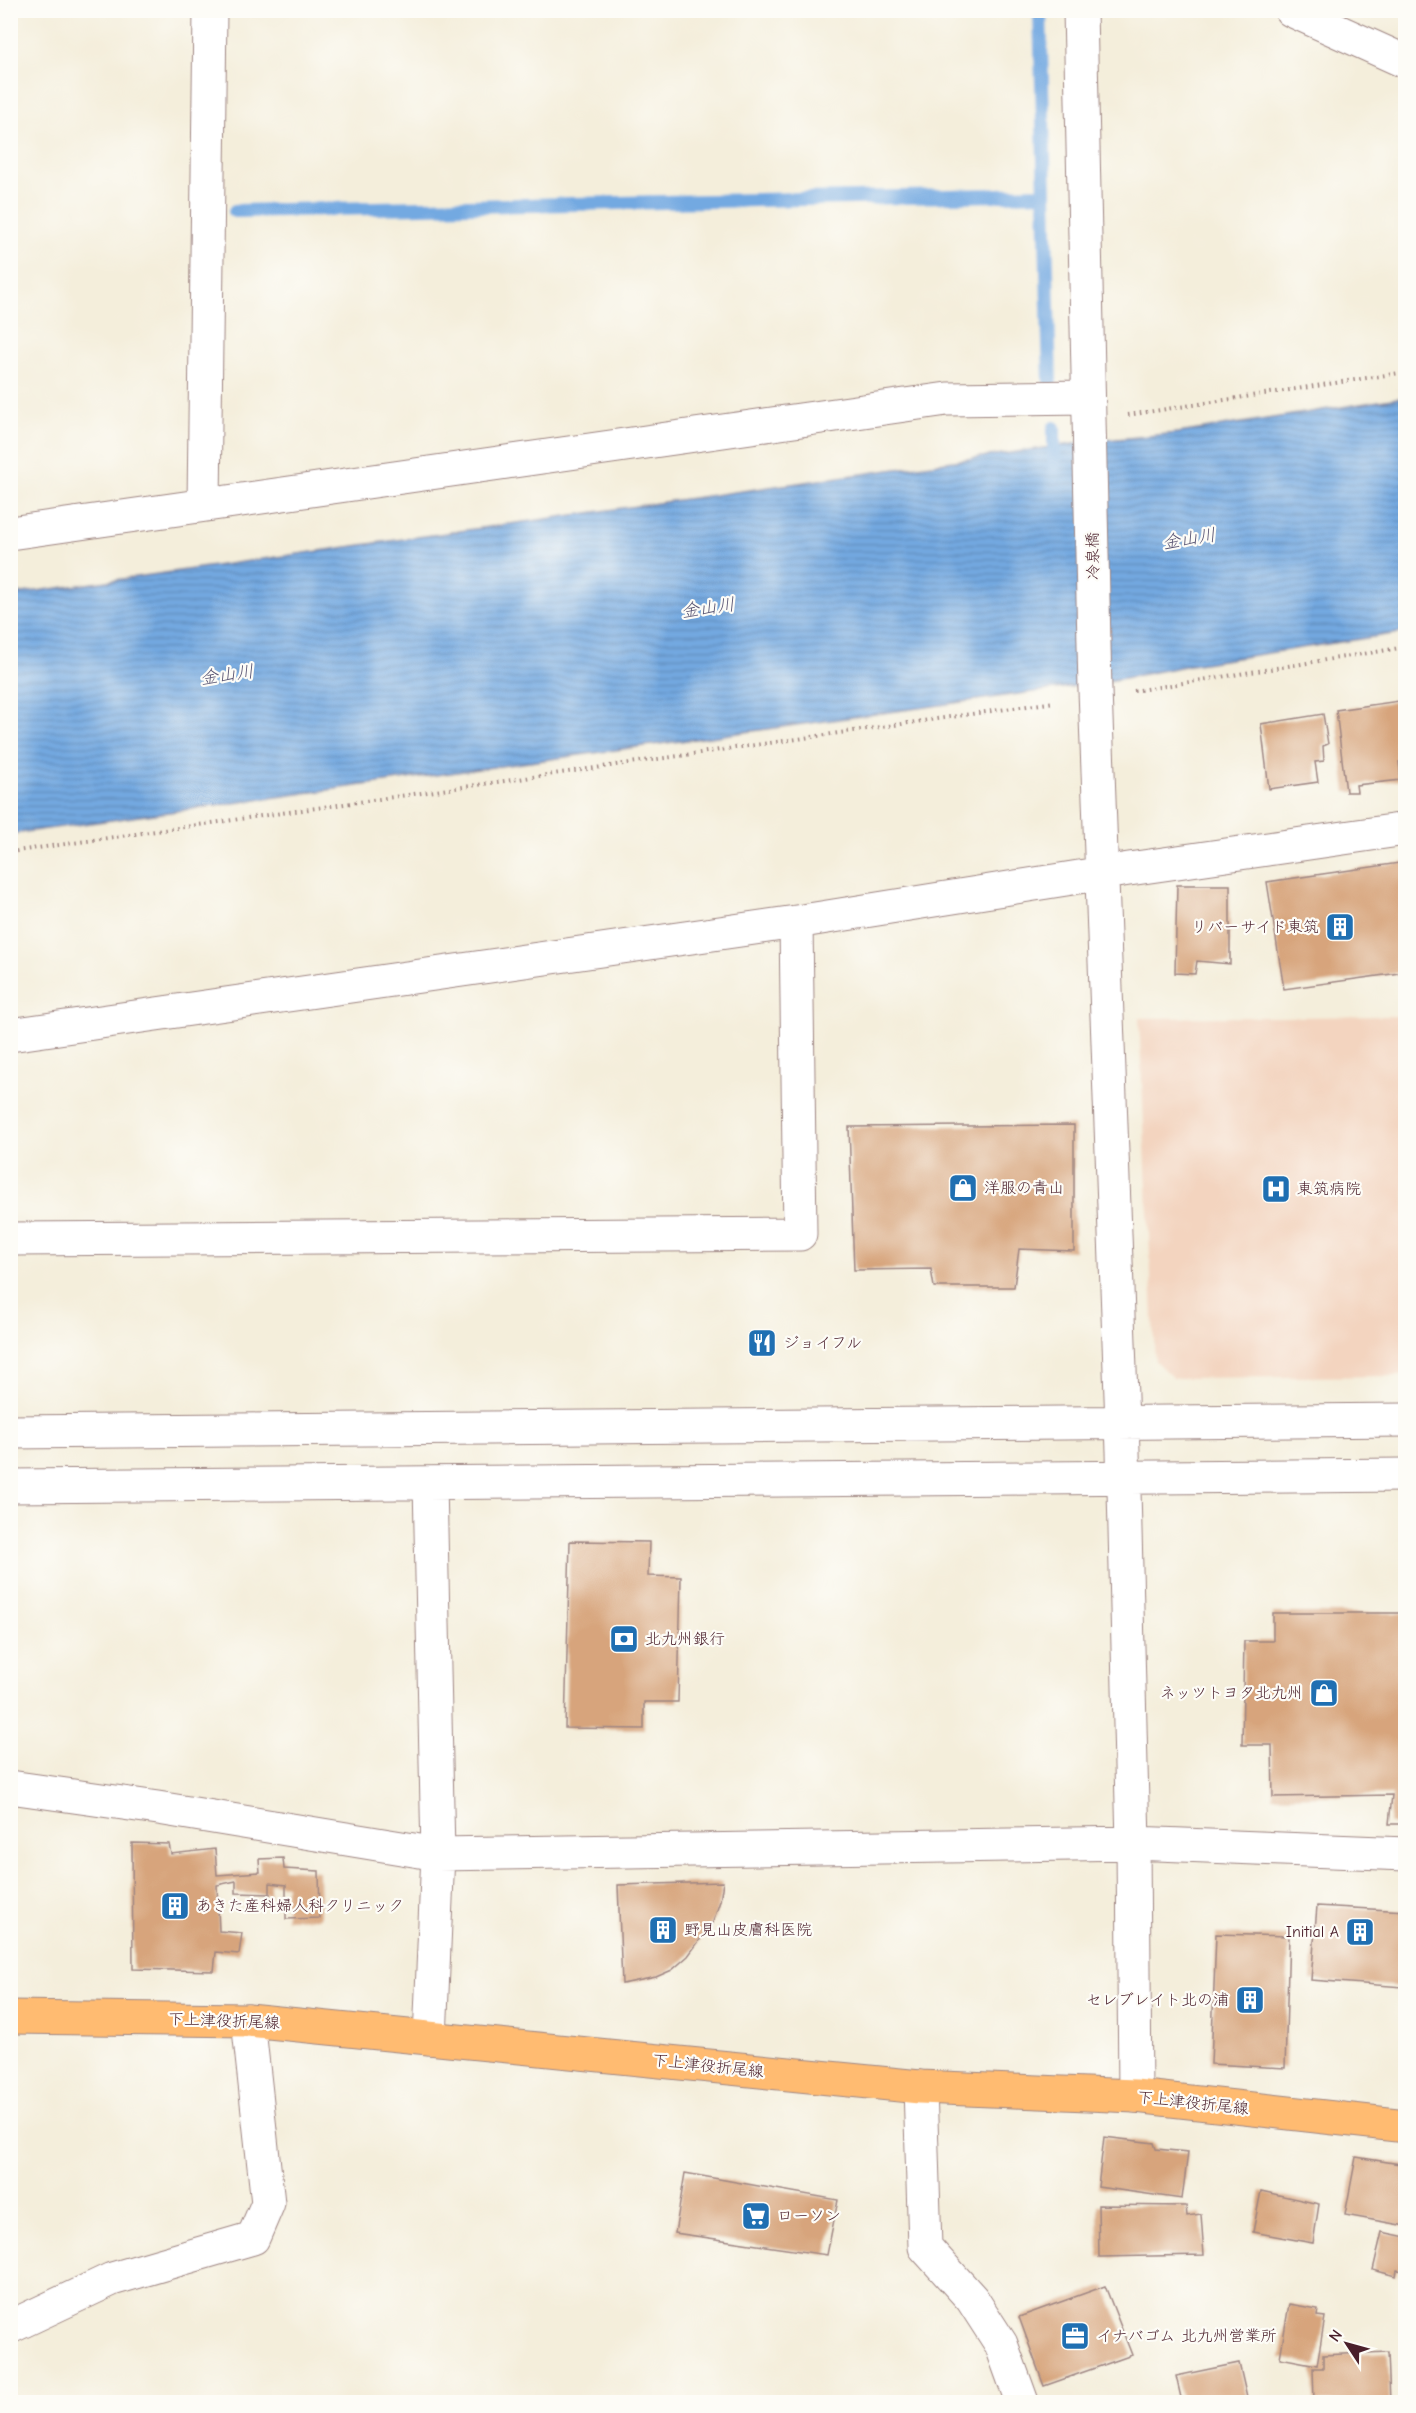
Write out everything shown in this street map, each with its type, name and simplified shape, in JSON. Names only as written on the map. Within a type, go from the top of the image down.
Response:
[{"type":"main road","name":"下上津役折尾線","points":[[10,2017],[248,2020],[920,2087],[1135,2096],[1406,2126]]},
{"type":"street","points":[[204,505],[210,10]]},
{"type":"street","name":"冷泉橋","points":[[1080,10],[1110,691],[1102,873],[1122,1423],[1133,1843],[1135,2096]]},
{"type":"street","points":[[1291,10],[1406,62]]},
{"type":"street","points":[[10,534],[947,399],[1098,412]]},
{"type":"street","points":[[10,1035],[796,922],[1102,873],[1406,829]]},
{"type":"street","points":[[10,1239],[800,1234],[796,922]]},
{"type":"street","points":[[10,1432],[1406,1420]]},
{"type":"street","points":[[10,1486],[1406,1475]]},
{"type":"street","points":[[430,1483],[438,1854],[430,2038]]},
{"type":"street","points":[[10,1787],[158,1808],[438,1854],[1133,1843],[1406,1854]]},
{"type":"street","points":[[10,2327],[112,2279],[253,2238],[268,2203],[248,2020]]},
{"type":"street","points":[[920,2087],[925,2247],[972,2299],[1001,2344],[1022,2403]]},
{"type":"path","points":[[1098,412],[1406,372]]},
{"type":"path","points":[[1110,691],[1406,647]]},
{"type":"path","points":[[10,852],[1058,701]]},
{"type":"shaded area","name":"東筑病院","points":[[1405,1016],[1405,1376],[1173,1378],[1155,1361],[1139,1018]]},
{"type":"water","name":"金山川","points":[[1405,397],[1405,632],[1190,665],[1098,683],[11,834],[10,595],[1087,442],[1179,433]]},
{"type":"building","points":[[1406,700],[1406,761],[1399,762],[1401,780],[1356,785],[1357,792],[1346,792],[1336,710]]},
{"type":"building","points":[[1323,714],[1328,744],[1323,746],[1324,761],[1315,762],[1318,782],[1269,789],[1261,724]]},
{"type":"building","name":"リバーサイド東筑","points":[[1406,862],[1406,972],[1284,989],[1267,882]]},
{"type":"building","points":[[1177,885],[1230,885],[1230,964],[1197,961],[1195,974],[1175,973]]},
{"type":"building","name":"洋服の青山","points":[[1074,1125],[1074,1251],[1019,1249],[1014,1287],[934,1287],[931,1269],[854,1270],[849,1127]]},
{"type":"building","name":"北九州銀行","points":[[570,1541],[649,1542],[648,1576],[681,1577],[678,1702],[644,1702],[644,1729],[565,1728]]},
{"type":"building","name":"ネッツトヨタ北九州","points":[[1273,1613],[1406,1613],[1406,1824],[1389,1824],[1392,1795],[1273,1797],[1272,1745],[1242,1745],[1244,1641],[1273,1641]]},
{"type":"building","name":"あきた産科婦人科クリニック","points":[[132,1843],[169,1844],[171,1854],[215,1849],[217,1875],[260,1872],[259,1859],[283,1858],[284,1869],[319,1871],[320,1918],[286,1919],[286,1885],[270,1883],[270,1894],[236,1893],[236,1881],[217,1885],[219,1931],[242,1933],[239,1954],[216,1952],[214,1971],[133,1969]]},
{"type":"building","name":"野見山皮膚科医院","points":[[723,1882],[713,1922],[688,1956],[672,1970],[656,1977],[622,1984],[618,1885]]},
{"type":"building","name":"Initial A","points":[[1317,1906],[1406,1911],[1403,1987],[1311,1980]]},
{"type":"building","name":"セレブレイト北の浦","points":[[1216,1934],[1289,1936],[1285,2068],[1211,2064]]},
{"type":"building","points":[[1104,2137],[1154,2143],[1156,2149],[1188,2152],[1182,2199],[1098,2187]]},
{"type":"building","points":[[1356,2157],[1406,2165],[1406,2226],[1345,2215]]},
{"type":"building","name":"ローソン","points":[[685,2173],[838,2200],[827,2255],[675,2233]]},
{"type":"building","points":[[1261,2191],[1319,2204],[1313,2243],[1253,2232]]},
{"type":"building","points":[[1098,2205],[1186,2206],[1187,2216],[1201,2214],[1204,2255],[1099,2257]]},
{"type":"building","points":[[1382,2232],[1406,2237],[1406,2271],[1397,2270],[1396,2276],[1373,2270]]},
{"type":"building","name":"イナバゴム 北九州営業所","points":[[1105,2286],[1132,2355],[1044,2386],[1019,2317]]},
{"type":"building","points":[[1289,2304],[1318,2309],[1317,2316],[1325,2317],[1317,2365],[1280,2358]]},
{"type":"building","points":[[1388,2352],[1390,2402],[1314,2402],[1313,2368],[1323,2368],[1323,2355]]},
{"type":"building","points":[[1239,2363],[1248,2402],[1182,2402],[1176,2376]]},
{"type":"building","points":[[1406,2384],[1406,2402],[1403,2402],[1401,2385]]},
{"type":"waterway","points":[[1040,10],[1050,381]]},
{"type":"waterway","points":[[235,211],[1045,194]]},
{"type":"waterway","points":[[1054,428],[1054,465]]},
{"type":"place","name":"リバーサイド東筑","points":[[1340,927]]},
{"type":"place","name":"洋服の青山","points":[[963,1188]]},
{"type":"place","name":"東筑病院","points":[[1276,1189]]},
{"type":"place","name":"ジョイフル","points":[[762,1343]]},
{"type":"place","name":"北九州銀行","points":[[624,1639]]},
{"type":"place","name":"ネッツトヨタ北九州","points":[[1324,1693]]},
{"type":"place","name":"あきた産科婦人科クリニック","points":[[175,1906]]},
{"type":"place","name":"野見山皮膚科医院","points":[[663,1930]]},
{"type":"place","name":"Initial A","points":[[1360,1932]]},
{"type":"place","name":"セレブレイト北の浦","points":[[1250,2000]]},
{"type":"place","name":"ローソン","points":[[756,2216]]},
{"type":"place","name":"イナバゴム 北九州営業所","points":[[1075,2336]]}]
